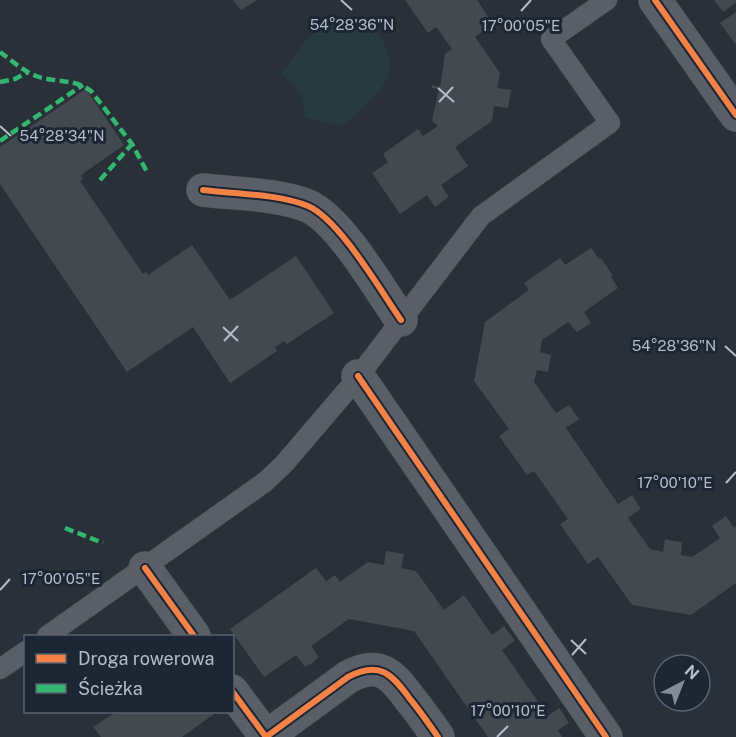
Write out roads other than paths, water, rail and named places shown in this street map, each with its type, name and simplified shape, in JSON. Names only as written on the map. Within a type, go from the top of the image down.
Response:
[{"type":"street","points":[[655,0],[736,115]]},
{"type":"street","points":[[203,190],[283,200],[308,206],[324,216],[339,231],[401,320]]},
{"type":"street","points":[[358,376],[606,737]]},
{"type":"street","points":[[145,568],[193,635]]},
{"type":"street","points":[[234,694],[266,737],[348,677],[361,672],[380,670],[397,680],[438,737]]},
{"type":"lane","points":[[48,635],[265,482],[284,464],[358,376],[481,216],[610,123],[551,39],[607,0]]},
{"type":"lane","points":[[0,669],[24,652]]}]
